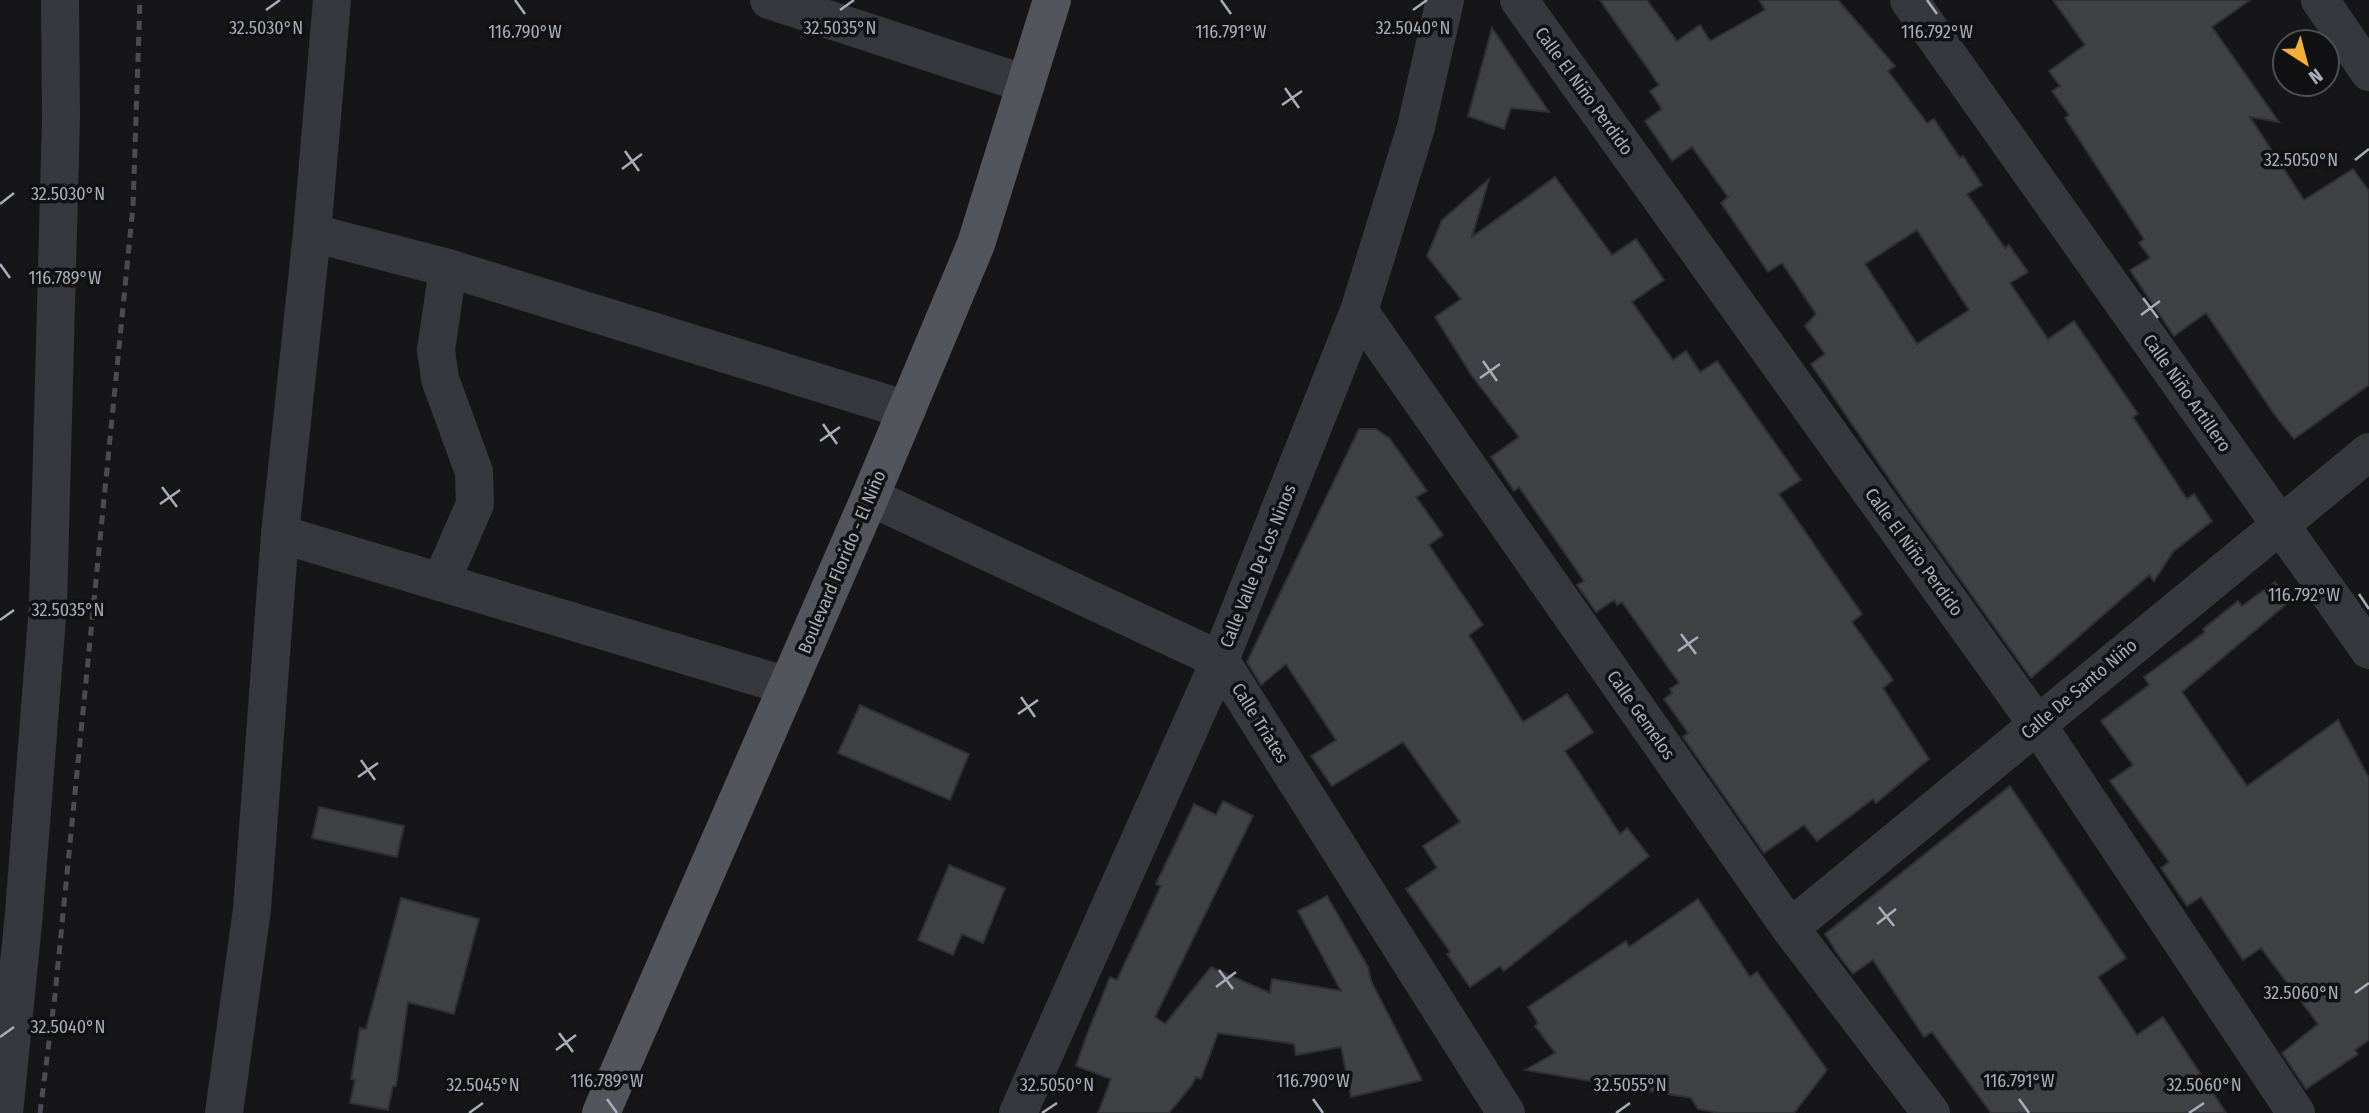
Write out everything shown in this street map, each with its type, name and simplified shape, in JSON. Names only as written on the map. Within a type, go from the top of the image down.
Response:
[{"type":"main road","name":"Boulevard Florido - El Niño","points":[[601,1113],[870,497],[976,244],[1052,0]]},
{"type":"street","points":[[4,1113],[24,913],[48,605],[61,118],[60,0]]},
{"type":"street","points":[[224,1113],[252,909],[280,534],[312,233],[331,0]]},
{"type":"street","points":[[769,0],[1026,84]]},
{"type":"street","name":"Calle Valle De Los Ninos","points":[[1018,1113],[1220,660],[1359,311],[1416,127],[1445,0]]},
{"type":"street","name":"Calle El Niño Perdido","points":[[1519,0],[2037,724],[2296,1113]]},
{"type":"street","points":[[2319,0],[2364,55]]},
{"type":"street","name":"Calle Niño Artillero","points":[[1913,2],[2369,650]]},
{"type":"street","points":[[312,233],[448,268],[907,410]]},
{"type":"street","points":[[441,582],[475,504],[474,472],[440,379],[436,350],[448,268]]},
{"type":"street","name":"Calle Gemelos","points":[[1359,311],[1790,928],[1931,1113]]},
{"type":"street","name":"Calle De Santo Niño","points":[[1790,928],[2369,452]]},
{"type":"street","points":[[870,497],[1220,660]]},
{"type":"street","points":[[280,534],[788,686]]},
{"type":"street","name":"Calle Triates","points":[[1220,660],[1506,1113]]},
{"type":"building","points":[[1600,0],[1647,0],[1677,41],[1700,25],[1710,41],[1765,10],[1759,0],[1838,0],[1895,66],[1888,71],[1927,123],[1934,119],[1982,185],[1967,194],[2005,248],[2009,245],[2028,272],[2010,283],[2048,339],[2074,321],[2138,414],[2133,417],[2187,499],[2194,494],[2212,521],[2173,552],[2154,581],[2149,575],[2031,678],[1903,499],[1811,364],[1825,354],[1805,326],[1816,314],[1782,263],[1768,272],[1721,203],[1728,197],[1692,147],[1672,161],[1645,121],[1662,109],[1650,91],[1659,85]],"holes":[[[1917,230],[1969,310],[1917,344],[1865,264]]]},
{"type":"building","points":[[2053,0],[2250,0],[2212,27],[2279,122],[2250,117],[2304,200],[2353,169],[2369,191],[2369,385],[2294,439],[2206,313],[2174,336],[2130,270],[2150,258],[2139,243],[2144,239],[2065,118],[2069,115],[2052,91],[2060,86],[2049,71],[2085,45]]},
{"type":"building","points":[[1492,28],[1549,112],[1511,108],[1504,129],[1468,116]]},
{"type":"building","points":[[1555,177],[1612,255],[1636,239],[1664,280],[1632,302],[1673,360],[1686,351],[1700,372],[1717,361],[1801,480],[1779,494],[1862,614],[1852,622],[1893,680],[1883,688],[1929,759],[1876,803],[1873,799],[1817,841],[1804,825],[1764,853],[1683,737],[1688,733],[1664,699],[1672,693],[1670,689],[1679,683],[1622,602],[1617,605],[1614,600],[1596,612],[1577,585],[1584,581],[1519,487],[1514,491],[1491,457],[1519,437],[1472,376],[1435,317],[1461,299],[1427,256],[1442,220],[1489,179],[1472,237]]},
{"type":"building","points":[[1359,429],[1376,429],[1390,439],[1427,491],[1416,497],[1443,535],[1429,545],[1483,625],[1469,635],[1523,722],[1567,694],[1593,732],[1565,751],[1620,834],[1627,828],[1649,856],[1504,971],[1500,966],[1470,987],[1447,954],[1450,952],[1406,889],[1437,868],[1423,846],[1460,822],[1403,742],[1332,786],[1311,756],[1336,740],[1286,664],[1261,685],[1247,662]]},
{"type":"building","points":[[2275,582],[2290,601],[2182,692],[2247,786],[2338,720],[2369,778],[2369,1040],[2355,1050],[2358,1054],[2306,1089],[2282,1053],[2318,1024],[2261,948],[2243,960],[2201,897],[2187,906],[2161,868],[2169,862],[2110,781],[2133,765],[2101,721],[2149,685],[2144,677],[2205,632],[2203,629],[2238,601],[2242,606]]},
{"type":"building","points":[[860,705],[969,754],[950,800],[838,753]]},
{"type":"building","points":[[2010,786],[2126,958],[2098,977],[2137,1035],[2163,1017],[2226,1113],[1991,1113],[1932,1032],[1924,1037],[1873,960],[1853,974],[1839,956],[1825,934]]},
{"type":"building","points":[[1223,801],[1253,816],[1155,1017],[1165,1024],[1211,967],[1270,993],[1272,979],[1341,991],[1298,911],[1327,896],[1368,967],[1371,981],[1422,1080],[1351,1097],[1341,1047],[1296,1055],[1294,1044],[1218,1033],[1201,1079],[1196,1077],[1169,1113],[1098,1113],[1111,1079],[1076,1066],[1110,977],[1117,980],[1161,886],[1156,884],[1194,804],[1216,815]]},
{"type":"building","points":[[319,807],[404,826],[397,857],[312,838]]},
{"type":"building","points":[[949,865],[1005,888],[983,943],[962,934],[953,955],[918,940]]},
{"type":"building","points":[[401,898],[479,919],[454,1014],[408,1002],[396,1086],[393,1086],[388,1110],[350,1103],[355,1080],[351,1079],[360,1028],[366,1029]]},
{"type":"building","points":[[1698,899],[1750,977],[1757,972],[1827,1070],[1794,1113],[1719,1113],[1698,1109],[1691,1098],[1525,1070],[1555,1053],[1535,1026],[1538,1023],[1528,1007],[1626,941],[1629,947]]},
{"type":"railway","points":[[40,1113],[55,995],[133,206],[140,0]]}]
